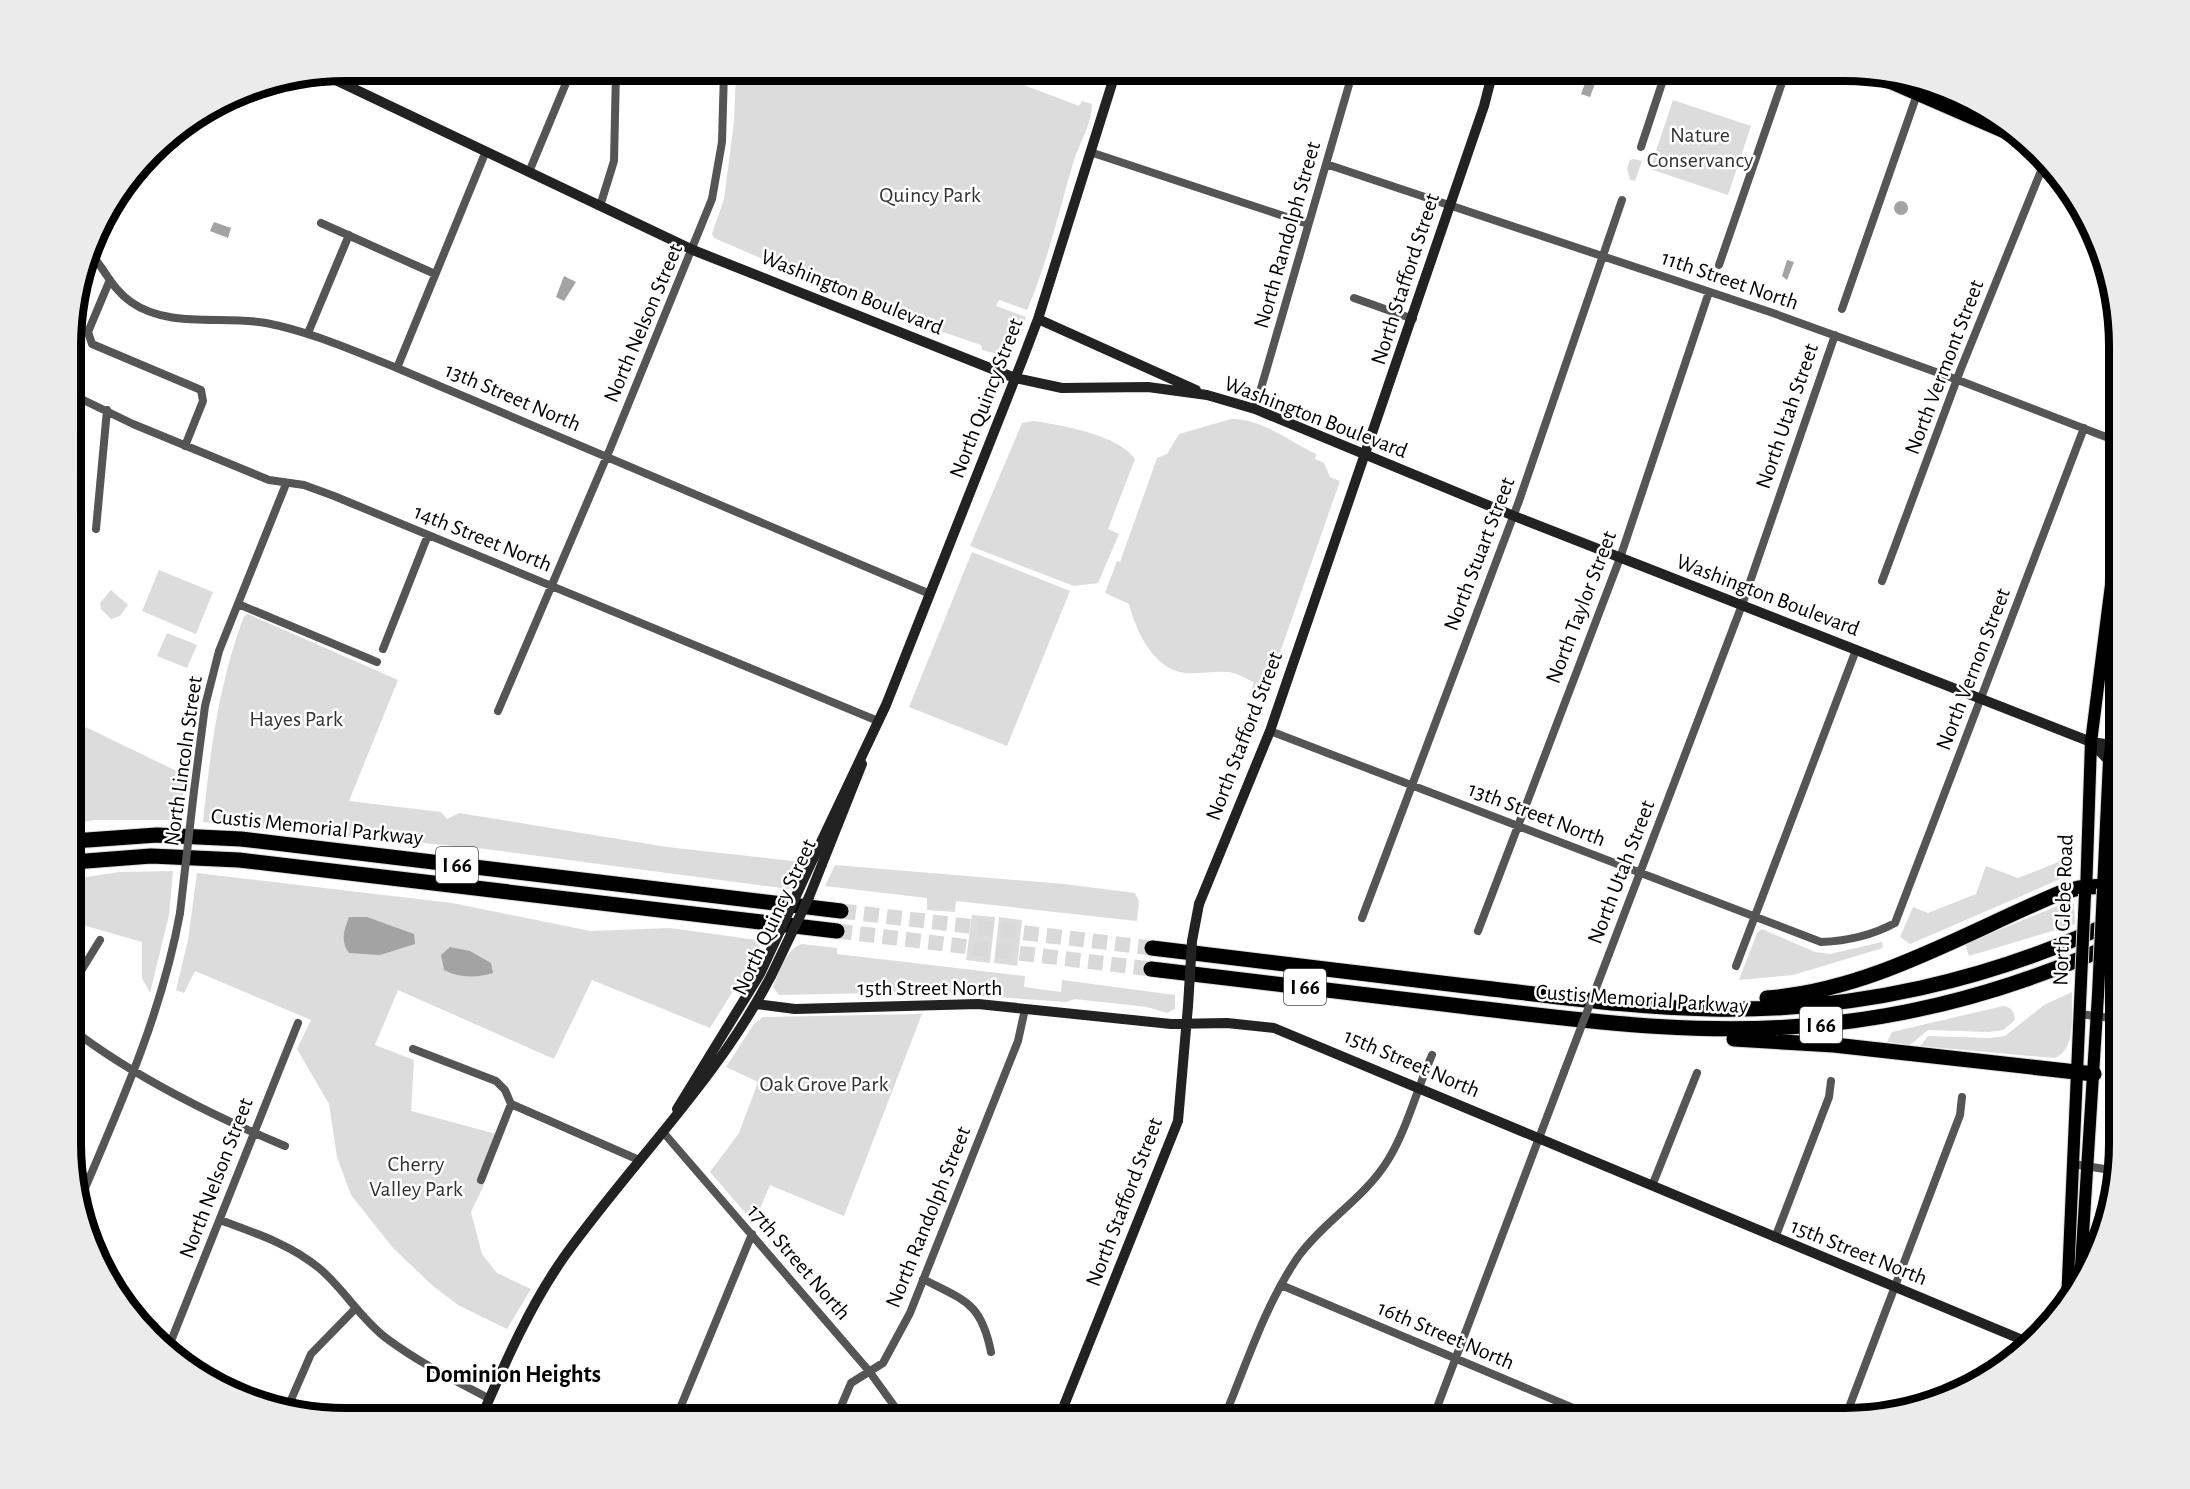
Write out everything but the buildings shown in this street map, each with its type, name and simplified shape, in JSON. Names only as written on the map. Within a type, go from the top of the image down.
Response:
[{"type":"highway","name":"Custis Memorial Parkway","points":[[81,840],[156,835],[241,839],[841,911]]},
{"type":"highway","name":"Custis Memorial Parkway","points":[[81,861],[151,856],[239,860],[837,931]]},
{"type":"highway","points":[[1626,1004],[1762,999],[1828,988],[1890,968],[2047,899],[2103,887]]},
{"type":"highway","name":"Custis Memorial Parkway","points":[[1152,948],[1626,1004],[1740,1009],[1819,1004],[1873,997],[1952,980],[2062,944],[2109,923]]},
{"type":"highway","name":"Custis Memorial Parkway","points":[[1151,969],[1596,1022],[1700,1029],[1836,1023],[1905,1012],[1973,996],[2050,971],[2109,946]]},
{"type":"highway","points":[[1511,1012],[1613,1033],[1834,1045],[2094,1074]]},
{"type":"main road","name":"Washington Boulevard","points":[[339,81],[693,250],[1016,378],[1062,388],[1148,387],[1207,395],[1255,409],[1365,456],[1620,558],[2091,742],[2109,744]]},
{"type":"main road","name":"North Quincy Street","points":[[663,1132],[744,1001],[765,975],[809,897],[818,860],[848,781],[878,721],[1038,319],[1113,81]]},
{"type":"main road","name":"North Stafford Street","points":[[1063,1408],[1178,1121],[1192,940],[1199,904],[1270,731],[1413,319],[1490,81]]},
{"type":"main road","points":[[1942,100],[1981,120]]},
{"type":"main road","points":[[1038,319],[1207,395]]},
{"type":"main road","name":"North Glebe Road","points":[[2080,1264],[2077,1072],[2091,742],[2109,601]]},
{"type":"main road","name":"Washington Boulevard","points":[[2091,742],[2109,758]]},
{"type":"main road","name":"North Glebe Road","points":[[2070,1279],[2079,1165],[2094,1074],[2103,887],[2109,819]]},
{"type":"main road","name":"North Quincy Street","points":[[485,1408],[511,1347],[558,1267],[639,1160],[689,1102],[756,1004],[765,975]]},
{"type":"main road","name":"15th Street North","points":[[756,1004],[795,1009],[978,1004],[1186,1024],[1227,1023],[1274,1028],[1419,1086],[1775,1238],[2021,1340]]},
{"type":"street","points":[[529,172],[566,81]]},
{"type":"street","points":[[600,206],[614,161],[616,81]]},
{"type":"street","name":"North Nelson Street","points":[[498,711],[607,457],[712,199],[722,142],[724,81]]},
{"type":"street","name":"North Randolph Street","points":[[1255,409],[1350,81]]},
{"type":"street","points":[[1641,147],[1662,81]]},
{"type":"street","points":[[1719,265],[1782,81]]},
{"type":"street","points":[[1842,309],[1918,92]]},
{"type":"street","points":[[397,368],[486,151]]},
{"type":"street","points":[[1090,152],[1308,224]]},
{"type":"street","name":"11th Street North","points":[[1326,164],[1603,255],[1834,335],[2109,438]]},
{"type":"street","name":"North Vermont Street","points":[[1882,581],[1958,380],[2042,170]]},
{"type":"street","name":"North Stuart Street","points":[[1362,918],[1514,516],[1622,200]]},
{"type":"street","points":[[321,223],[435,274]]},
{"type":"street","points":[[308,333],[349,235]]},
{"type":"street","name":"13th Street North","points":[[95,261],[109,282],[131,302],[151,313],[171,317],[264,322],[308,333],[397,368],[930,594]]},
{"type":"street","points":[[109,282],[88,332],[89,340],[92,345],[201,390],[203,400],[185,446]]},
{"type":"street","name":"North Taylor Street","points":[[1478,931],[1620,558],[1709,292]]},
{"type":"street","points":[[1354,298],[1413,319]]},
{"type":"street","name":"North Utah Street","points":[[1437,1408],[1742,605],[1834,335]]},
{"type":"street","name":"14th Street North","points":[[81,399],[133,424],[269,480],[304,485],[334,496],[878,721]]},
{"type":"street","points":[[96,529],[107,410]]},
{"type":"street","name":"North Vernon Street","points":[[1895,923],[2084,428]]},
{"type":"street","name":"North Lincoln Street","points":[[85,1188],[135,1070],[171,965],[210,687],[219,651],[286,484]]},
{"type":"street","points":[[383,648],[428,535]]},
{"type":"street","points":[[238,604],[377,662]]},
{"type":"street","points":[[1736,966],[1856,650]]},
{"type":"street","name":"13th Street North","points":[[1270,731],[1821,942],[1840,941],[1877,933],[1895,923]]},
{"type":"street","points":[[81,971],[100,940]]},
{"type":"street","name":"15th Street North","points":[[744,1001],[756,1004]]},
{"type":"street","name":"North Randolph Street","points":[[840,1408],[850,1383],[884,1363],[910,1313],[1018,1041],[1025,1009]]},
{"type":"street","points":[[2080,1009],[2097,1016],[2109,1018]]},
{"type":"street","name":"North Nelson Street","points":[[171,1342],[220,1220],[252,1132],[298,1023]]},
{"type":"street","points":[[81,1035],[135,1070],[252,1132],[285,1146]]},
{"type":"street","points":[[413,1049],[496,1081],[505,1089],[511,1104],[481,1180]]},
{"type":"street","points":[[1228,1408],[1281,1285],[1312,1241],[1361,1194],[1388,1160],[1432,1055]]},
{"type":"street","points":[[1652,1186],[1697,1073]]},
{"type":"street","points":[[1775,1238],[1829,1097],[1831,1081]]},
{"type":"street","points":[[1849,1408],[1960,1115],[1962,1097]]},
{"type":"street","points":[[511,1104],[639,1160]]},
{"type":"street","name":"17th Street North","points":[[663,1132],[869,1371],[896,1408]]},
{"type":"street","points":[[2079,1165],[2107,1169]]},
{"type":"street","points":[[220,1220],[289,1246],[319,1268],[355,1309],[385,1337],[418,1360],[489,1399]]},
{"type":"street","points":[[680,1408],[752,1234]]},
{"type":"street","points":[[923,1278],[972,1304],[986,1326],[991,1352]]},
{"type":"street","name":"16th Street North","points":[[1281,1285],[1573,1408]]},
{"type":"street","points":[[290,1402],[311,1354],[355,1309]]},
{"type":"green space","name":"Quincy Park","points":[[736,81],[1013,81],[1079,106],[1082,101],[1092,104],[1090,118],[1074,160],[1047,255],[1027,310],[999,300],[996,306],[1026,317],[1009,357],[982,350],[981,345],[893,315],[714,238],[712,234],[724,199],[734,122]]},
{"type":"green space","name":"Nature Conservancy","points":[[1673,100],[1751,126],[1728,195],[1650,169]]},
{"type":"green space","points":[[1630,160],[1642,161],[1635,181],[1630,180],[1627,169]]},
{"type":"green space","points":[[1231,419],[1265,427],[1316,454],[1315,459],[1324,463],[1330,477],[1340,481],[1283,644],[1260,699],[1249,695],[1254,682],[1237,674],[1230,672],[1185,673],[1164,664],[1155,657],[1141,637],[1129,604],[1105,593],[1117,561],[1120,562],[1157,458],[1167,454],[1179,434]]},
{"type":"green space","points":[[1033,421],[1073,428],[1103,437],[1116,443],[1135,459],[1108,529],[1119,534],[1098,583],[1074,586],[970,546],[1022,423]]},
{"type":"green space","points":[[972,552],[1070,591],[1007,746],[909,707]]},
{"type":"green space","points":[[159,570],[213,592],[196,634],[142,611]]},
{"type":"green space","points":[[111,590],[128,605],[120,616],[111,619],[101,609],[100,603]]},
{"type":"green space","name":"Hayes Park","points":[[248,614],[398,680],[349,801],[441,812],[447,819],[459,813],[667,847],[802,862],[789,889],[486,849],[203,822],[212,743],[222,692],[235,641],[244,616]]},
{"type":"green space","points":[[167,633],[197,645],[187,668],[157,656]]},
{"type":"green space","points":[[81,725],[187,776],[178,820],[95,820],[81,823]]},
{"type":"green space","points":[[2066,859],[2068,872],[2058,880],[1910,944],[1900,937],[1913,907],[1928,913],[1976,894],[1986,866],[2018,878]]},
{"type":"green space","points":[[835,865],[1064,884],[1135,893],[1139,901],[1137,921],[956,901],[955,912],[927,910],[927,898],[825,886]]},
{"type":"green space","points":[[173,871],[169,915],[150,993],[142,978],[142,942],[81,925],[81,878],[120,872]]},
{"type":"green space","name":"Cherry Valley Park","points":[[197,873],[452,903],[590,931],[670,928],[764,941],[710,1028],[592,980],[554,1059],[398,990],[375,1045],[414,1060],[411,1111],[496,1134],[478,1181],[484,1185],[471,1212],[482,1254],[497,1273],[531,1289],[507,1329],[458,1305],[433,1286],[393,1248],[351,1195],[337,1157],[329,1104],[297,1049],[311,1020],[195,971],[184,993],[176,990],[188,940]]},
{"type":"green space","points":[[2067,902],[2074,904],[2075,924],[1969,956],[1965,944]]},
{"type":"green space","points":[[972,915],[995,917],[990,963],[966,960]]},
{"type":"green space","points":[[999,917],[1022,920],[1017,966],[994,963]]},
{"type":"green space","points":[[1762,929],[1815,952],[1830,954],[1882,942],[1883,948],[1793,975],[1739,980],[1757,933]]},
{"type":"green space","points":[[802,944],[837,948],[837,954],[1025,976],[1024,987],[1061,992],[1062,980],[1175,995],[1175,1009],[1167,1013],[1147,1007],[1075,999],[1066,1002],[927,992],[779,995],[773,987],[781,968],[787,956]]},
{"type":"green space","points":[[2072,992],[2070,1039],[2067,1047],[2055,1058],[1920,1046],[1928,1036],[1990,1038],[2005,1036],[2044,1005]]},
{"type":"green space","points":[[2003,1006],[2012,1010],[2015,1020],[2003,1030],[1989,1032],[1928,1030],[1910,1045],[1887,1042],[1892,1032]]},
{"type":"green space","name":"Oak Grove Park","points":[[922,1014],[844,1216],[770,1185],[754,1223],[710,1172],[739,1133],[758,1082],[726,1067],[754,1024],[763,1017]]},
{"type":"shaded area","points":[[1586,81],[1596,81],[1590,97],[1581,94]]},
{"type":"shaded area","points":[[1898,201],[1904,201],[1908,208],[1904,215],[1898,215],[1894,211],[1894,205]]},
{"type":"shaded area","points":[[214,222],[231,228],[228,238],[210,231]]},
{"type":"shaded area","points":[[1787,260],[1794,262],[1787,280],[1782,276]]},
{"type":"shaded area","points":[[564,276],[576,282],[564,301],[556,297]]},
{"type":"shaded area","points":[[349,917],[367,917],[414,934],[415,944],[380,955],[349,953],[346,949],[344,931]]},
{"type":"shaded area","points":[[450,947],[470,951],[491,963],[493,973],[468,976],[456,975],[444,970],[441,955]]},
{"type":"tunnel","points":[[841,911],[1152,948]]},
{"type":"tunnel","points":[[837,931],[1151,969]]},
{"type":"district","name":"Dominion Heights","points":[[513,1375]]}]
